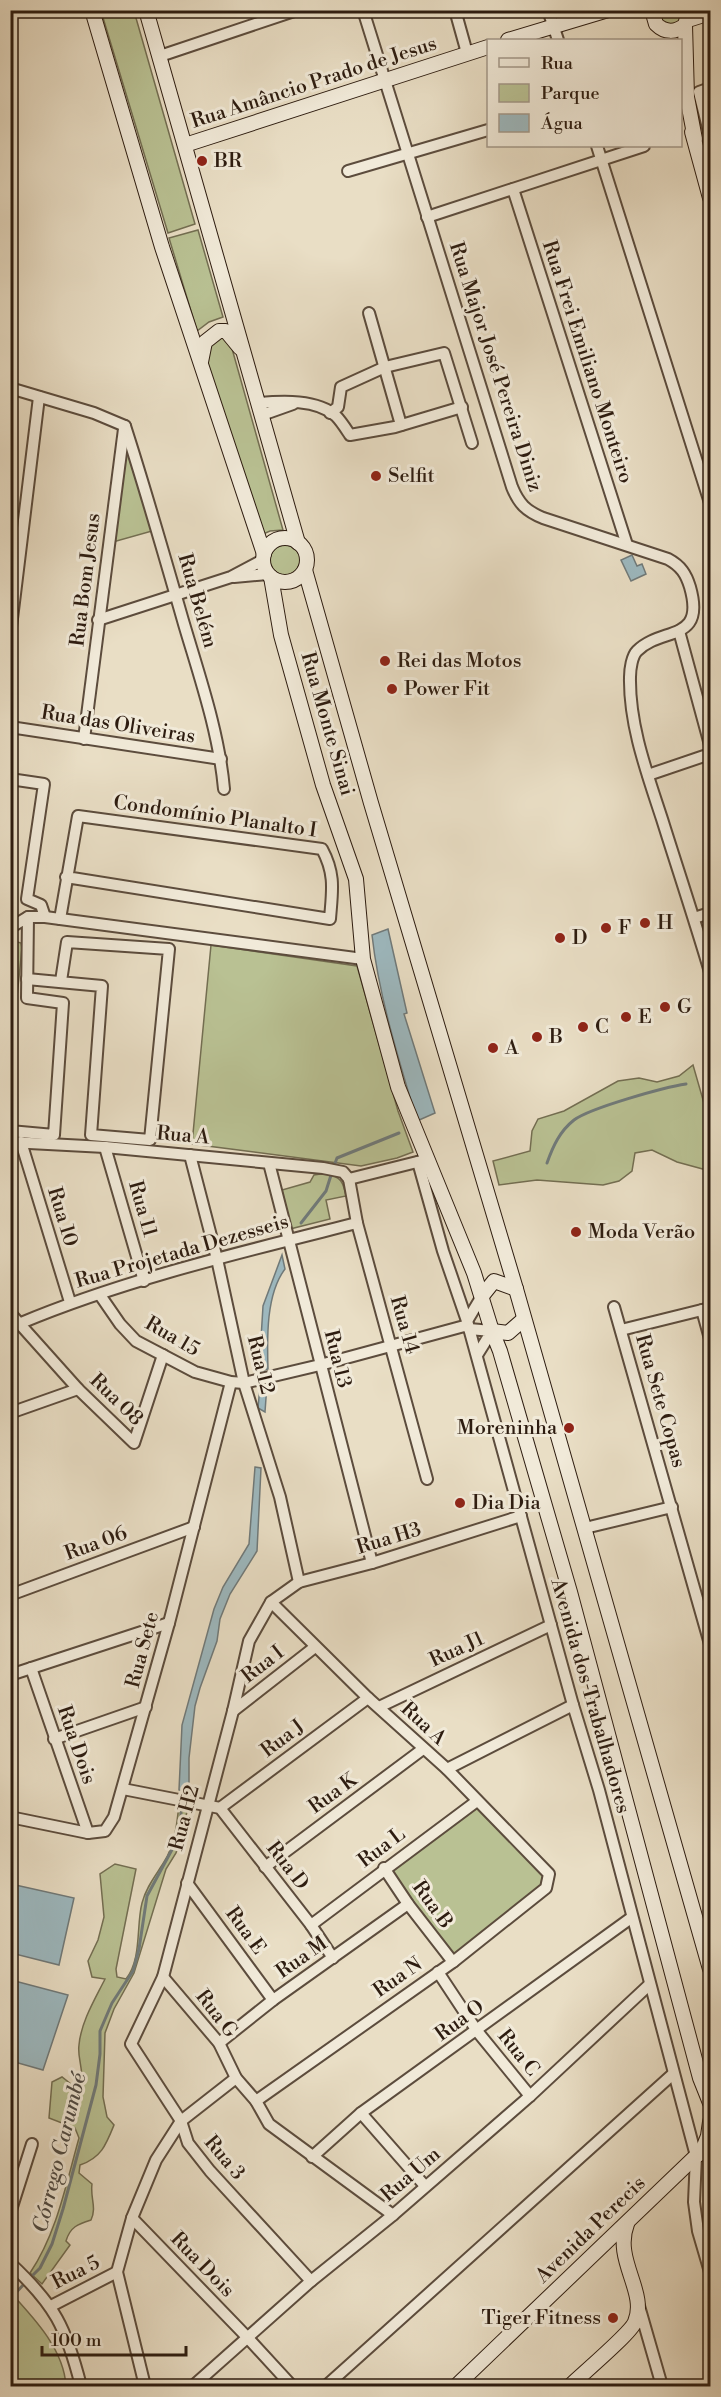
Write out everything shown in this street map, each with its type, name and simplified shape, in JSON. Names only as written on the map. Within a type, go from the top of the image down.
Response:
[{"type":"main road","points":[[92,10],[159,239],[269,576],[277,581],[290,582],[302,575],[305,570]]},
{"type":"main road","points":[[146,10],[298,543],[305,552],[305,570],[437,1028],[516,1288],[711,1969]]},
{"type":"main road","points":[[511,39],[608,10]]},
{"type":"main road","points":[[653,16],[670,31],[676,31],[687,19],[711,13]]},
{"type":"main road","points":[[653,16],[662,39]]},
{"type":"main road","points":[[687,19],[687,97],[690,132]]},
{"type":"main road","name":"Rua Amâncio Prado de Jesus","points":[[185,145],[487,48]]},
{"type":"main road","points":[[682,103],[690,132],[708,179],[711,198]]},
{"type":"main road","points":[[201,364],[205,342],[219,331],[226,331],[231,335],[245,355]]},
{"type":"main road","points":[[264,557],[269,545],[278,540],[289,539],[298,543]]},
{"type":"main road","name":"Rua Monte Sinai","points":[[269,576],[281,635],[323,785],[356,879],[363,959],[398,1087],[423,1161],[482,1296]]},
{"type":"main road","points":[[516,1288],[494,1281],[482,1296],[570,1592],[700,2078],[711,2103]]},
{"type":"main road","points":[[492,1332],[508,1333],[524,1319]]},
{"type":"main road","name":"Avenida Perecis","points":[[456,2386],[703,2151],[711,2122]]},
{"type":"main road","points":[[570,2386],[636,2321],[638,2302],[623,2247],[623,2234],[628,2222]]},
{"type":"main road","points":[[608,2241],[623,2247]]},
{"type":"street","points":[[160,56],[297,10]]},
{"type":"street","name":"Rua Major José Pereira Diniz","points":[[363,10],[508,476],[519,502],[530,513],[668,560],[683,570],[694,600],[694,610],[687,625],[679,631]]},
{"type":"street","points":[[455,10],[467,53]]},
{"type":"street","points":[[548,10],[558,39]]},
{"type":"street","points":[[711,88],[699,92],[711,136]]},
{"type":"street","points":[[348,171],[487,131]]},
{"type":"street","points":[[597,147],[711,503]]},
{"type":"street","points":[[427,217],[641,147]]},
{"type":"street","name":"Rua Frei Emiliano Monteiro","points":[[513,189],[627,545]]},
{"type":"street","points":[[369,313],[401,425]]},
{"type":"street","points":[[330,413],[338,407],[341,387],[385,367],[444,353],[472,443]]},
{"type":"street","points":[[10,388],[94,413],[125,426]]},
{"type":"street","points":[[10,635],[39,397]]},
{"type":"street","points":[[260,409],[295,403],[323,409],[336,416],[350,435],[401,425],[462,407]]},
{"type":"street","name":"Rua Belém","points":[[125,426],[176,595],[221,759],[224,789]]},
{"type":"street","name":"Rua Bom Jesus","points":[[84,739],[125,426]]},
{"type":"street","points":[[98,620],[231,577],[264,557]]},
{"type":"street","points":[[231,577],[269,576]]},
{"type":"street","points":[[711,746],[679,631],[635,652],[630,673],[630,710],[648,775],[711,972]]},
{"type":"street","name":"Rua das Oliveiras","points":[[10,727],[221,759]]},
{"type":"street","points":[[648,775],[711,754]]},
{"type":"street","points":[[10,779],[44,784],[27,899],[41,905],[45,917]]},
{"type":"street","name":"Condomínio Planalto I","points":[[60,919],[66,877],[78,816],[322,849],[329,862],[333,878],[330,919],[66,877]]},
{"type":"street","points":[[694,918],[711,913]]},
{"type":"street","points":[[10,1131],[54,1135],[63,1003],[27,998],[28,917]]},
{"type":"street","points":[[13,926],[28,917],[45,917],[363,959]]},
{"type":"street","points":[[27,979],[102,986],[91,1135],[150,1140],[169,949],[68,942],[62,981]]},
{"type":"street","name":"Rua A","points":[[16,1142],[105,1147],[323,1168],[346,1176]]},
{"type":"street","name":"Rua 10","points":[[16,1142],[70,1302]]},
{"type":"street","name":"Rua 11","points":[[105,1147],[144,1281]]},
{"type":"street","name":"Rua 12","points":[[190,1155],[217,1259],[244,1383],[280,1497],[299,1582]]},
{"type":"street","points":[[346,1176],[423,1161]]},
{"type":"street","name":"Avenida dos Trabalhadores","points":[[423,1161],[443,1251],[477,1355],[573,1705],[599,1790],[673,2074],[703,2151],[694,2202],[698,2231],[711,2272]]},
{"type":"street","name":"Rua 13","points":[[268,1163],[372,1563]]},
{"type":"street","name":"Rua 14","points":[[346,1176],[427,1479]]},
{"type":"street","name":"Rua Projetada Dezesseis","points":[[21,1323],[70,1302],[217,1259],[357,1223]]},
{"type":"street","name":"Rua 15","points":[[100,1295],[120,1324],[136,1341],[195,1372],[231,1383],[244,1383],[320,1365]]},
{"type":"street","points":[[468,1325],[482,1296]]},
{"type":"street","name":"Rua Sete Copas","points":[[614,1306],[672,1507],[705,1601],[711,1644]]},
{"type":"street","points":[[621,1330],[706,1309],[711,1339]]},
{"type":"street","name":"Rua 08","points":[[10,1314],[21,1323],[78,1389],[134,1443],[162,1355]]},
{"type":"street","points":[[320,1365],[468,1325],[492,1332],[477,1355]]},
{"type":"street","name":"Rua Sete","points":[[88,1833],[105,1831],[114,1817],[123,1789],[231,1383]]},
{"type":"street","points":[[10,1413],[78,1389]]},
{"type":"street","points":[[585,1528],[672,1507]]},
{"type":"street","name":"Rua H3","points":[[271,1602],[283,1591],[299,1582],[372,1563],[521,1516]]},
{"type":"street","name":"Rua 06","points":[[10,1595],[194,1527]]},
{"type":"street","name":"Rua A","points":[[271,1602],[368,1698],[447,1769],[549,1874]]},
{"type":"street","name":"Rua H2","points":[[131,2044],[163,1977],[233,1711],[249,1641],[271,1602]]},
{"type":"street","points":[[10,1676],[169,1623]]},
{"type":"street","name":"Rua J1","points":[[379,1707],[551,1625]]},
{"type":"street","name":"Rua I","points":[[233,1711],[315,1647]]},
{"type":"street","name":"Rua Dois","points":[[31,1668],[88,1833]]},
{"type":"street","name":"Rua J","points":[[220,1808],[368,1698]]},
{"type":"street","points":[[447,1769],[573,1705]]},
{"type":"street","points":[[54,1739],[146,1707]]},
{"type":"street","name":"Rua K","points":[[265,1867],[423,1749]]},
{"type":"street","points":[[123,1789],[220,1808]]},
{"type":"street","name":"Rua L","points":[[310,1925],[477,1801]]},
{"type":"street","name":"Rua D","points":[[220,1808],[333,1958]]},
{"type":"street","points":[[10,1817],[88,1833]]},
{"type":"street","name":"Rua B","points":[[384,1868],[408,1904],[453,1962]]},
{"type":"street","name":"Rua N","points":[[256,2102],[453,1962],[546,1888],[549,1874]]},
{"type":"street","name":"Rua E","points":[[187,1883],[273,2000]]},
{"type":"street","name":"Rua M","points":[[219,2043],[273,2000],[408,1904]]},
{"type":"street","name":"Rua O","points":[[312,2157],[361,2113],[631,1918]]},
{"type":"street","name":"Rua C","points":[[438,1972],[477,2031],[530,2096]]},
{"type":"street","name":"Rua G","points":[[163,1977],[219,2043],[236,2078]]},
{"type":"street","name":"Rua Um","points":[[193,2386],[311,2281],[393,2215],[530,2096],[649,1985]]},
{"type":"street","name":"Rua 3","points":[[131,2044],[181,2121],[188,2143],[210,2171],[311,2281]]},
{"type":"street","points":[[326,2386],[673,2074]]},
{"type":"street","points":[[145,2386],[117,2272],[132,2218],[156,2160],[181,2121],[236,2078],[256,2102],[269,2124],[393,2215]]},
{"type":"street","points":[[361,2113],[425,2186]]},
{"type":"street","points":[[10,2213],[32,2144]]},
{"type":"street","name":"Rua Dois","points":[[132,2218],[292,2386]]},
{"type":"street","points":[[10,2263],[36,2287],[51,2306],[71,2345],[81,2386]]},
{"type":"street","name":"Rua 5","points":[[51,2306],[117,2272]]},
{"type":"street","points":[[638,2302],[662,2386]]},
{"type":"street","points":[[629,2329],[640,2332],[649,2341]]},
{"type":"green space","points":[[101,11],[134,11],[195,224],[168,233]]},
{"type":"green space","points":[[658,11],[685,11],[678,25],[663,24]]},
{"type":"green space","points":[[198,230],[223,317],[209,322],[197,331],[169,238]]},
{"type":"green space","points":[[220,336],[229,338],[283,530],[270,531],[261,535],[205,355],[209,346]]},
{"type":"green space","points":[[125,445],[152,531],[113,542]]},
{"type":"green space","points":[[285,545],[296,549],[300,560],[296,571],[285,575],[274,571],[270,560],[274,549]]},
{"type":"green space","points":[[11,940],[21,943],[22,948],[16,1006],[11,1010]]},
{"type":"green space","points":[[211,945],[357,966],[398,1111],[413,1152],[361,1166],[192,1144]]},
{"type":"green space","points":[[693,1065],[710,1124],[710,1171],[677,1162],[652,1150],[635,1153],[632,1171],[619,1181],[603,1185],[537,1180],[499,1185],[493,1161],[530,1151],[532,1131],[538,1119],[564,1111],[618,1081],[639,1078],[657,1082],[679,1076]]},
{"type":"green space","points":[[327,1173],[341,1181],[346,1196],[326,1200],[330,1219],[290,1229],[282,1190],[310,1182],[314,1175]]},
{"type":"green space","points":[[179,1804],[188,1806],[182,1836],[176,1853],[166,1869],[134,1973],[114,2009],[105,2033],[103,2097],[107,2117],[114,2125],[102,2150],[93,2159],[80,2165],[79,2173],[92,2184],[93,2215],[91,2220],[72,2229],[66,2241],[70,2245],[42,2284],[30,2273],[54,2225],[79,2138],[75,2128],[49,2118],[52,2082],[62,2077],[71,2084],[81,2082],[80,2036],[105,1979],[92,1977],[88,1961],[98,1940],[104,1917],[100,1874],[115,1864],[136,1869],[116,1969],[117,1977],[126,1979],[137,1952],[142,1903],[149,1886],[171,1849]]},
{"type":"green space","points":[[476,1806],[543,1872],[541,1885],[452,1957],[388,1869]]},
{"type":"green space","points":[[11,2293],[47,2336],[60,2360],[66,2386],[11,2386]]},
{"type":"water","points":[[632,555],[637,566],[642,564],[646,574],[631,581],[621,560]]},
{"type":"water","points":[[388,929],[407,1013],[404,1014],[435,1113],[417,1121],[390,1029],[375,959],[372,935]]},
{"type":"water","points":[[282,1255],[285,1269],[274,1291],[269,1317],[268,1369],[259,1372],[263,1306]]},
{"type":"water","points":[[267,1384],[265,1412],[258,1408],[260,1386]]},
{"type":"water","points":[[255,1467],[261,1468],[257,1551],[230,1594],[220,1619],[217,1641],[195,1706],[189,1758],[189,1792],[179,1790],[182,1725],[214,1609],[223,1587],[249,1544]]},
{"type":"water","points":[[11,1884],[74,1898],[59,1965],[11,1953]]},
{"type":"water","points":[[11,1980],[68,1995],[43,2070],[11,2061]]},
{"type":"waterway","points":[[547,1163],[554,1145],[574,1120],[628,1099],[686,1084]]},
{"type":"waterway","name":"Córrego Carumbé","points":[[334,1166],[337,1158],[399,1133]]},
{"type":"waterway","name":"Córrego Carumbé","points":[[301,1223],[326,1191],[332,1172]]},
{"type":"waterway","name":"Córrego Carumbé","points":[[30,2278],[40,2268],[52,2244],[96,2085],[100,2031],[112,2003],[133,1971],[139,1949],[147,1896],[175,1844],[181,1817],[181,1803]]},
{"type":"waterway","name":"Córrego Carumbé","points":[[10,2299],[25,2283]]},
{"type":"place","name":"BR","points":[[202,161]]},
{"type":"place","name":"Selfit","points":[[376,476]]},
{"type":"place","name":"Rei das Motos","points":[[385,661]]},
{"type":"place","name":"Power Fit","points":[[392,689]]},
{"type":"place","name":"H","points":[[645,923]]},
{"type":"place","name":"F","points":[[606,928]]},
{"type":"place","name":"D","points":[[560,938]]},
{"type":"place","name":"G","points":[[665,1007]]},
{"type":"place","name":"E","points":[[626,1017]]},
{"type":"place","name":"C","points":[[583,1027]]},
{"type":"place","name":"B","points":[[537,1037]]},
{"type":"place","name":"A","points":[[493,1048]]},
{"type":"place","name":"Moda Verão","points":[[576,1232]]},
{"type":"place","name":"Moreninha","points":[[569,1428]]},
{"type":"place","name":"Dia Dia","points":[[460,1503]]},
{"type":"place","name":"Tiger Fitness","points":[[613,2318]]}]
